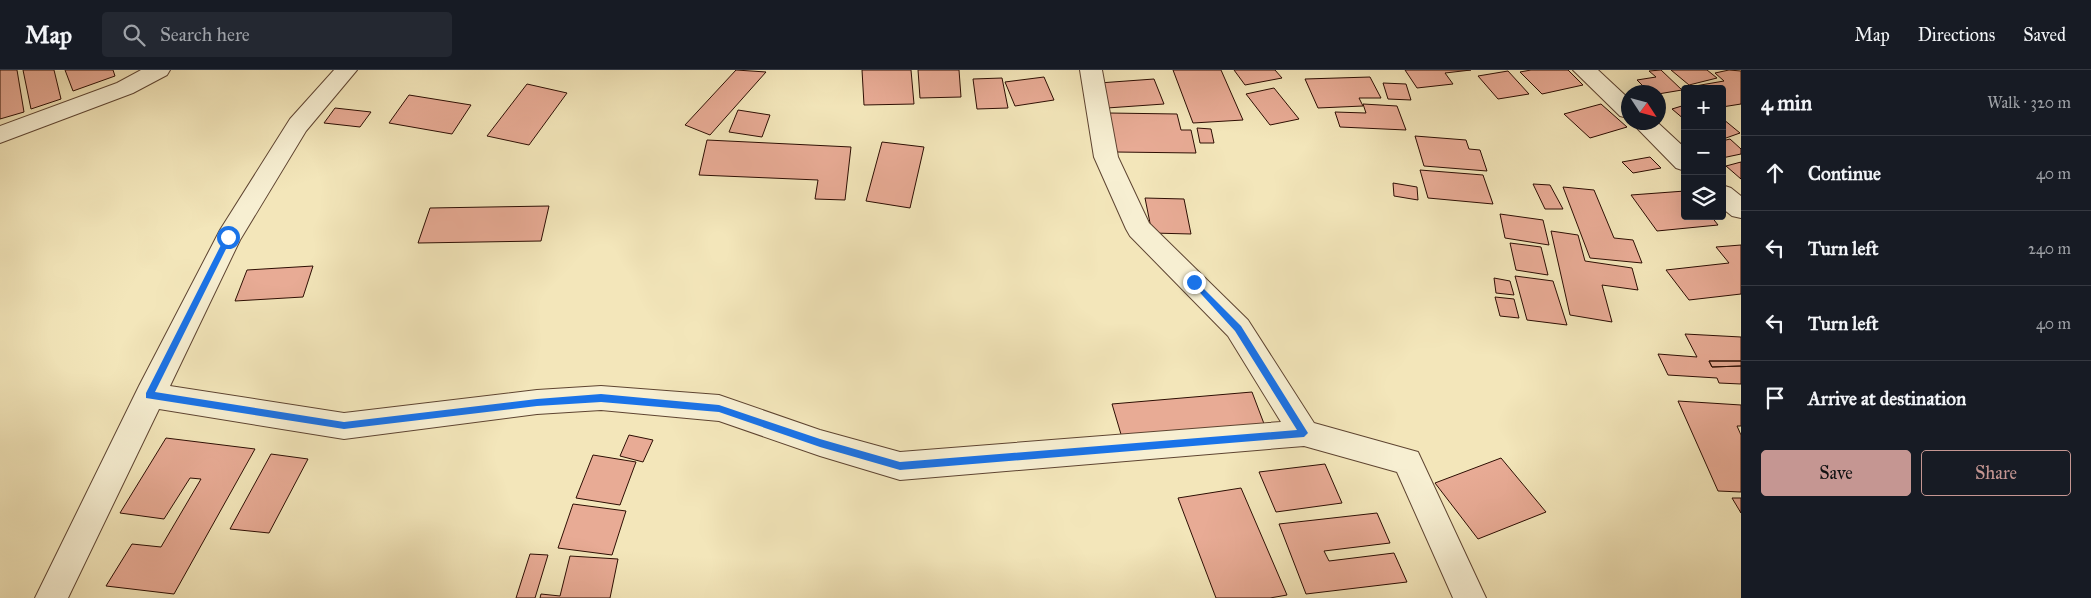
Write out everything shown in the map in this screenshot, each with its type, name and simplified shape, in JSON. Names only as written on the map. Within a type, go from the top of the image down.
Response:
[{"type":"street","points":[[0,135],[125,88],[160,70]]},
{"type":"street","points":[[51,598],[228,237],[298,125],[346,70]]},
{"type":"street","points":[[1091,70],[1106,157],[1140,229],[1238,328],[1304,433]]},
{"type":"street","points":[[1584,70],[1621,104]]},
{"type":"street","points":[[1651,130],[1681,158]]},
{"type":"street","points":[[1726,197],[1741,210]]},
{"type":"street","points":[[149,395],[344,426],[537,402],[601,398],[719,408],[820,443],[900,466],[1304,433],[1407,462],[1470,598]]},
{"type":"building","points":[[0,70],[17,70],[24,112],[0,119]]},
{"type":"building","points":[[23,70],[54,70],[61,99],[31,109]]},
{"type":"building","points":[[65,70],[113,70],[115,76],[73,91]]},
{"type":"building","points":[[736,70],[766,72],[710,135],[685,125]]},
{"type":"building","points":[[862,70],[911,70],[914,104],[864,105]]},
{"type":"building","points":[[918,70],[959,70],[961,97],[920,98]]},
{"type":"building","points":[[1173,70],[1221,70],[1243,120],[1193,123]]},
{"type":"building","points":[[1234,70],[1275,70],[1282,78],[1245,85]]},
{"type":"building","points":[[1405,70],[1471,70],[1445,73],[1453,84],[1417,88]]},
{"type":"building","points":[[1531,70],[1568,70],[1583,85],[1542,94],[1520,72]]},
{"type":"building","points":[[1661,70],[1681,90],[1666,93],[1666,85],[1642,85],[1637,80],[1656,77],[1649,71]]},
{"type":"building","points":[[1671,70],[1707,70],[1717,78],[1689,85]]},
{"type":"building","points":[[1729,70],[1741,71],[1741,104],[1726,106],[1726,85],[1701,85],[1724,81],[1715,73]]},
{"type":"building","points":[[1508,71],[1529,94],[1498,99],[1478,76]]},
{"type":"building","points":[[1044,77],[1054,100],[1015,106],[1005,82]]},
{"type":"building","points":[[1370,77],[1381,98],[1359,98],[1363,106],[1318,108],[1305,79]]},
{"type":"building","points":[[1002,78],[1008,108],[977,109],[973,79]]},
{"type":"building","points":[[1154,79],[1164,104],[1107,108],[1099,83]]},
{"type":"building","points":[[1383,83],[1406,84],[1411,100],[1388,99]]},
{"type":"building","points":[[527,84],[567,93],[529,145],[487,136]]},
{"type":"building","points":[[1274,88],[1299,119],[1270,125],[1246,94]]},
{"type":"building","points":[[409,95],[471,105],[452,134],[389,123]]},
{"type":"building","points":[[1363,104],[1397,106],[1406,130],[1340,127],[1335,112],[1366,113]]},
{"type":"building","points":[[1601,104],[1621,122],[1621,129],[1590,138],[1564,114]]},
{"type":"building","points":[[1681,106],[1681,117],[1672,109]]},
{"type":"building","points":[[335,108],[371,112],[360,127],[324,123]]},
{"type":"building","points":[[738,110],[770,115],[762,137],[729,132]]},
{"type":"building","points":[[1109,113],[1177,114],[1181,130],[1191,130],[1196,153],[1116,152]]},
{"type":"building","points":[[1726,121],[1740,133],[1726,138]]},
{"type":"building","points":[[1197,128],[1211,129],[1214,143],[1200,143]]},
{"type":"building","points":[[1415,136],[1466,140],[1469,149],[1480,150],[1487,171],[1424,166]]},
{"type":"building","points":[[1730,139],[1741,149],[1741,154],[1726,157],[1726,140]]},
{"type":"building","points":[[707,140],[851,147],[845,200],[815,199],[818,180],[699,175]]},
{"type":"building","points":[[882,142],[924,147],[910,208],[866,201]]},
{"type":"building","points":[[1650,157],[1661,168],[1633,173],[1622,162]]},
{"type":"building","points":[[1741,162],[1741,179],[1726,166]]},
{"type":"building","points":[[1420,170],[1483,175],[1493,204],[1428,198]]},
{"type":"building","points":[[1393,183],[1417,187],[1418,200],[1394,196]]},
{"type":"building","points":[[1533,184],[1550,185],[1563,209],[1545,209]]},
{"type":"building","points":[[1563,187],[1594,190],[1614,238],[1633,240],[1642,263],[1590,258]]},
{"type":"building","points":[[1681,191],[1681,220],[1714,220],[1718,225],[1657,231],[1631,195]]},
{"type":"building","points":[[1145,198],[1184,199],[1191,234],[1152,233]]},
{"type":"building","points":[[549,206],[541,241],[418,243],[430,208]]},
{"type":"building","points":[[1500,214],[1543,220],[1549,245],[1505,238]]},
{"type":"building","points":[[1551,231],[1578,235],[1585,261],[1632,268],[1638,290],[1602,285],[1612,322],[1570,315]]},
{"type":"building","points":[[1510,243],[1541,247],[1548,275],[1516,270]]},
{"type":"building","points":[[1741,245],[1741,294],[1689,300],[1666,270],[1729,263],[1716,247]]},
{"type":"building","points":[[313,266],[303,297],[235,301],[247,270]]},
{"type":"building","points":[[1515,276],[1553,281],[1567,325],[1527,320]]},
{"type":"building","points":[[1494,278],[1510,281],[1514,295],[1496,293]]},
{"type":"building","points":[[1495,297],[1514,299],[1519,318],[1500,316]]},
{"type":"building","points":[[1685,334],[1741,337],[1741,361],[1709,361],[1712,367],[1741,366],[1741,384],[1719,383],[1717,378],[1668,375],[1658,354],[1697,357]]},
{"type":"building","points":[[1709,361],[1741,361],[1741,366],[1712,367]]},
{"type":"building","points":[[1252,392],[1266,429],[1123,441],[1112,404]]},
{"type":"building","points":[[1678,401],[1741,405],[1741,426],[1737,426],[1741,435],[1741,492],[1718,491]]},
{"type":"building","points":[[629,435],[653,440],[643,462],[620,456]]},
{"type":"building","points":[[166,438],[255,449],[174,594],[106,586],[132,544],[161,547],[201,479],[190,478],[164,519],[120,513]]},
{"type":"building","points":[[271,454],[308,459],[269,533],[230,529]]},
{"type":"building","points":[[593,455],[636,462],[620,505],[576,498]]},
{"type":"building","points":[[1501,458],[1546,512],[1478,539],[1435,483]]},
{"type":"building","points":[[1325,464],[1342,503],[1276,512],[1259,472]]},
{"type":"building","points":[[1241,488],[1287,595],[1270,598],[1216,598],[1178,498]]},
{"type":"building","points":[[1732,498],[1741,498],[1741,513]]},
{"type":"building","points":[[573,504],[626,511],[612,555],[558,548]]},
{"type":"building","points":[[1377,513],[1390,543],[1324,551],[1329,561],[1394,553],[1407,582],[1306,594],[1279,524]]},
{"type":"building","points":[[530,554],[548,555],[535,598],[516,598]]},
{"type":"building","points":[[570,556],[618,559],[610,598],[540,598],[541,594],[560,596]]},
{"type":"route","points":[[228,237],[149,395],[344,426],[537,402],[601,398],[719,408],[820,443],[900,466],[1304,433],[1238,328],[1194,282]]}]
